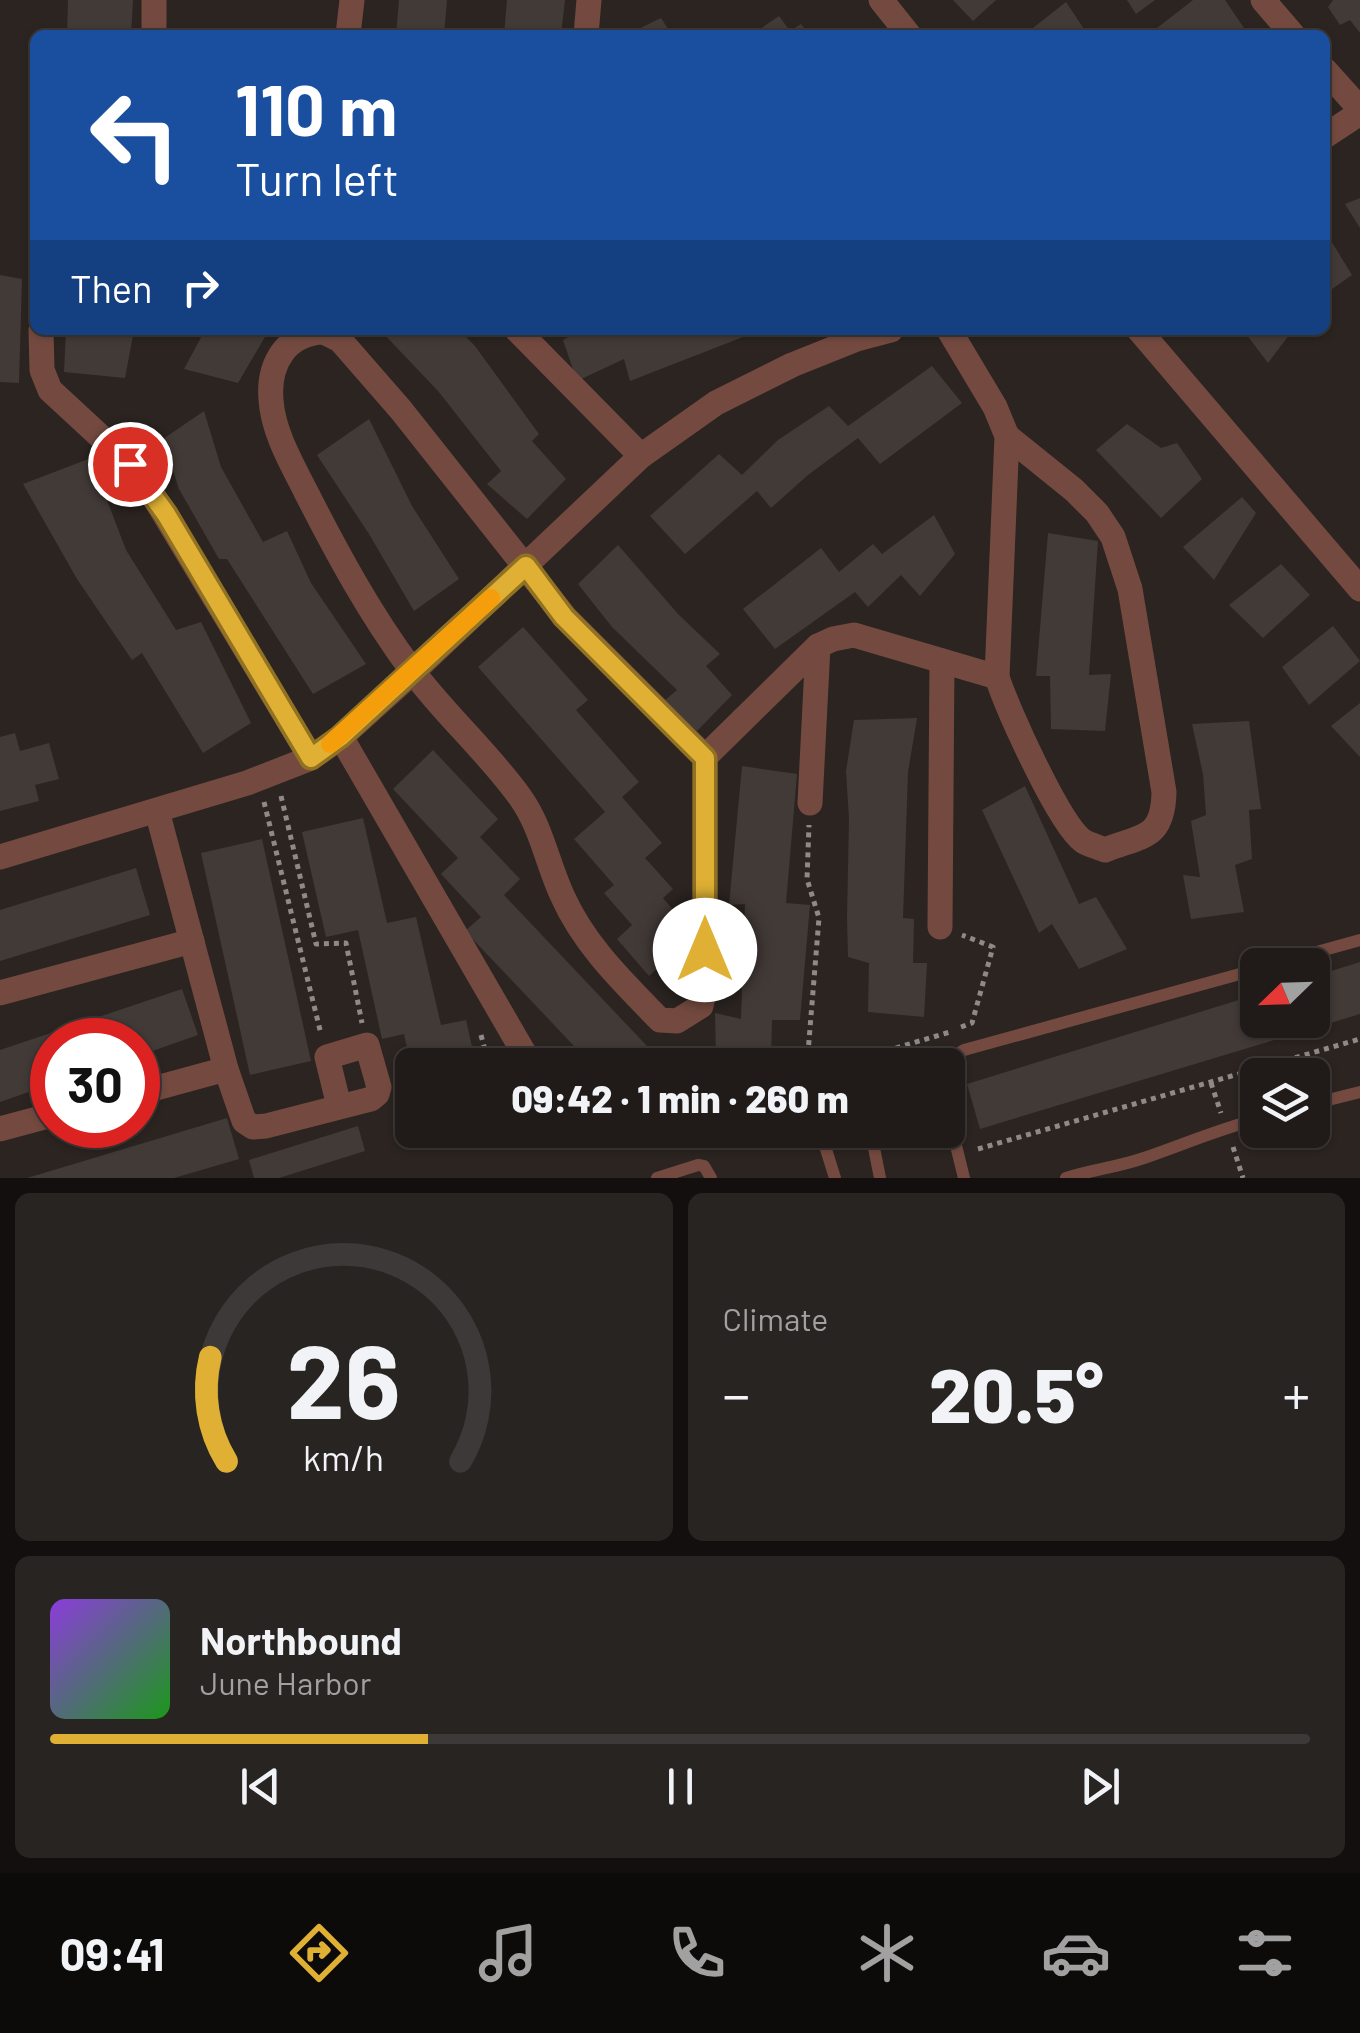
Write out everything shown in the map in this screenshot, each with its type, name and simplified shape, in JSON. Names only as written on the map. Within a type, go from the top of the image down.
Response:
[{"type":"street","points":[[154,0],[154,30]]},
{"type":"street","points":[[349,30],[352,0]]},
{"type":"street","points":[[586,30],[588,0]]},
{"type":"street","points":[[881,0],[905,30]]},
{"type":"street","points":[[1263,0],[1289,30]]},
{"type":"street","points":[[1330,76],[1360,111],[1330,132]]},
{"type":"street","points":[[41,335],[42,370],[50,390],[130,464],[151,492],[311,758]]},
{"type":"street","points":[[302,335],[285,345],[274,368],[270,399],[278,430],[330,540],[413,672],[520,797],[535,822],[562,896],[589,942],[660,1020],[677,1021],[701,1006],[705,988],[705,758],[564,617],[402,410],[340,340],[330,335]]},
{"type":"street","points":[[0,857],[266,777],[311,758],[413,672],[641,456],[716,404],[779,372],[872,335]]},
{"type":"street","points":[[951,335],[995,407],[1007,436],[998,677],[1016,725],[1066,821],[1082,840],[1105,850],[1153,831],[1164,816],[1164,792],[1122,561],[1097,513],[1007,436]]},
{"type":"street","points":[[1144,335],[1360,590]]},
{"type":"street","points":[[532,336],[641,456]]},
{"type":"street","points":[[705,758],[818,646],[854,635],[998,677]]},
{"type":"street","points":[[810,803],[818,646]]},
{"type":"street","points":[[940,927],[942,661]]},
{"type":"street","points":[[340,737],[520,1048]]},
{"type":"street","points":[[158,811],[226,1070],[244,1121],[266,1126],[339,1106],[377,1094],[379,1087],[367,1045],[327,1057],[339,1106]]},
{"type":"street","points":[[0,993],[192,941]]},
{"type":"street","points":[[160,1087],[226,1070]]},
{"type":"street","points":[[0,1129],[30,1121]]},
{"type":"lane","points":[[1330,948],[1360,940]]},
{"type":"lane","points":[[965,1050],[1240,973]]},
{"type":"lane","points":[[1330,1100],[1360,1092]]},
{"type":"lane","points":[[1066,1178],[1139,1160],[1240,1124]]},
{"type":"lane","points":[[826,1148],[835,1178]]},
{"type":"lane","points":[[874,1148],[880,1178]]},
{"type":"lane","points":[[957,1148],[964,1178]]},
{"type":"lane","points":[[657,1178],[698,1165],[704,1166],[711,1178]]},
{"type":"path","points":[[266,777],[316,944],[346,943],[367,1045]]},
{"type":"path","points":[[266,777],[274,836],[327,1057]]},
{"type":"path","points":[[808,1048],[819,918],[807,880],[810,803]]},
{"type":"path","points":[[902,1048],[972,1022],[994,948],[940,927]]},
{"type":"path","points":[[958,1154],[1360,1039]]},
{"type":"building","points":[[68,0],[133,0],[131,30],[67,30]]},
{"type":"building","points":[[399,0],[447,0],[444,30],[396,30]]},
{"type":"building","points":[[507,0],[565,0],[562,30],[504,30]]},
{"type":"building","points":[[953,0],[996,0],[973,21]]},
{"type":"building","points":[[1127,0],[1155,0],[1136,14]]},
{"type":"building","points":[[1193,0],[1225,0],[1244,28],[1242,30],[1154,30]]},
{"type":"building","points":[[1333,0],[1360,0],[1360,33],[1350,20],[1340,25],[1328,7]]},
{"type":"building","points":[[1066,2],[1085,30],[1030,30]]},
{"type":"building","points":[[779,16],[789,30],[758,30]]},
{"type":"building","points":[[661,18],[669,30],[636,30]]},
{"type":"building","points":[[1360,198],[1360,228],[1345,204]]},
{"type":"building","points":[[1330,239],[1352,275],[1330,290]]},
{"type":"building","points":[[0,275],[22,279],[19,383],[0,382]]},
{"type":"building","points":[[66,335],[133,335],[125,378],[64,372]]},
{"type":"building","points":[[202,335],[266,335],[238,383],[184,369]]},
{"type":"building","points":[[385,335],[464,335],[475,346],[539,434],[532,441],[566,479],[527,519],[487,484],[501,471],[438,391]]},
{"type":"building","points":[[572,335],[748,335],[630,381],[624,359],[577,381],[563,340]]},
{"type":"building","points":[[1247,335],[1289,335],[1268,363]]},
{"type":"building","points":[[932,366],[962,403],[880,464],[858,438],[771,508],[757,491],[685,554],[650,516],[719,454],[742,475],[778,440],[829,406],[848,426]]},
{"type":"building","points":[[204,411],[221,467],[263,542],[287,531],[311,583],[366,664],[313,694],[227,559],[219,559],[179,489],[163,439]]},
{"type":"building","points":[[369,419],[412,506],[459,579],[414,611],[317,455]]},
{"type":"building","points":[[1127,424],[1161,448],[1177,443],[1202,479],[1161,518],[1096,450]]},
{"type":"building","points":[[91,458],[126,550],[176,630],[201,622],[251,723],[203,753],[142,653],[132,660],[77,579],[23,484]]},
{"type":"building","points":[[1242,497],[1256,513],[1214,580],[1183,547]]},
{"type":"building","points":[[934,515],[955,554],[920,596],[901,575],[868,607],[855,592],[775,649],[743,609],[821,548],[839,572],[873,544],[882,554]]},
{"type":"building","points":[[1048,533],[1098,541],[1089,675],[1111,674],[1105,731],[1051,729],[1050,676],[1036,676]]},
{"type":"building","points":[[618,545],[678,614],[720,654],[706,666],[732,695],[697,731],[664,701],[677,690],[612,627],[578,584]]},
{"type":"building","points":[[1281,564],[1310,595],[1263,638],[1229,605]]},
{"type":"building","points":[[1333,626],[1360,661],[1309,705],[1282,667]]},
{"type":"building","points":[[523,627],[588,700],[576,710],[639,782],[622,797],[662,843],[645,858],[673,889],[663,898],[695,935],[649,976],[617,939],[632,925],[604,893],[614,885],[574,839],[605,812],[478,667]]},
{"type":"building","points":[[1360,703],[1360,757],[1331,726]]},
{"type":"building","points":[[917,718],[908,772],[903,918],[914,919],[913,963],[927,963],[924,1017],[868,1012],[869,963],[848,957],[847,917],[846,771],[854,720]]},
{"type":"building","points":[[1249,721],[1261,809],[1249,810],[1252,859],[1235,865],[1244,912],[1191,919],[1183,875],[1200,877],[1191,821],[1206,815],[1203,774],[1192,724]]},
{"type":"building","points":[[15,733],[20,751],[49,743],[59,779],[35,785],[39,801],[0,811],[0,737]]},
{"type":"building","points":[[433,750],[498,819],[480,837],[520,879],[504,895],[649,1048],[576,1048],[465,931],[481,917],[441,874],[458,858],[393,789]]},
{"type":"building","points":[[742,766],[797,774],[786,903],[810,905],[800,1020],[772,1020],[771,1048],[716,1048],[715,1013],[741,1019],[745,904],[729,905]]},
{"type":"building","points":[[1025,786],[1079,904],[1096,897],[1127,949],[1079,969],[1052,924],[1039,933],[982,810]]},
{"type":"building","points":[[363,818],[387,923],[416,917],[441,1025],[466,1020],[472,1048],[407,1048],[404,1034],[382,1039],[358,930],[326,937],[302,832]]},
{"type":"building","points":[[262,839],[311,1061],[250,1075],[201,853]]},
{"type":"building","points":[[136,868],[150,915],[0,961],[0,910]]},
{"type":"building","points":[[1360,962],[1360,1014],[1330,1023],[1330,971]]},
{"type":"building","points":[[182,989],[198,1035],[160,1048],[160,1018],[95,1018]]},
{"type":"building","points":[[1240,1000],[1240,1038],[1281,1038],[980,1129],[967,1084]]},
{"type":"building","points":[[30,1040],[30,1092],[0,1102],[0,1050]]},
{"type":"building","points":[[227,1118],[239,1159],[174,1178],[27,1178],[127,1148],[160,1148],[160,1138]]},
{"type":"building","points":[[358,1126],[365,1151],[279,1178],[254,1178],[249,1160]]},
{"type":"slow traffic","points":[[330,744],[491,598]]},
{"type":"route","points":[[130,464],[166,514],[311,758],[413,672],[526,566],[564,617],[705,758],[705,950]]}]
